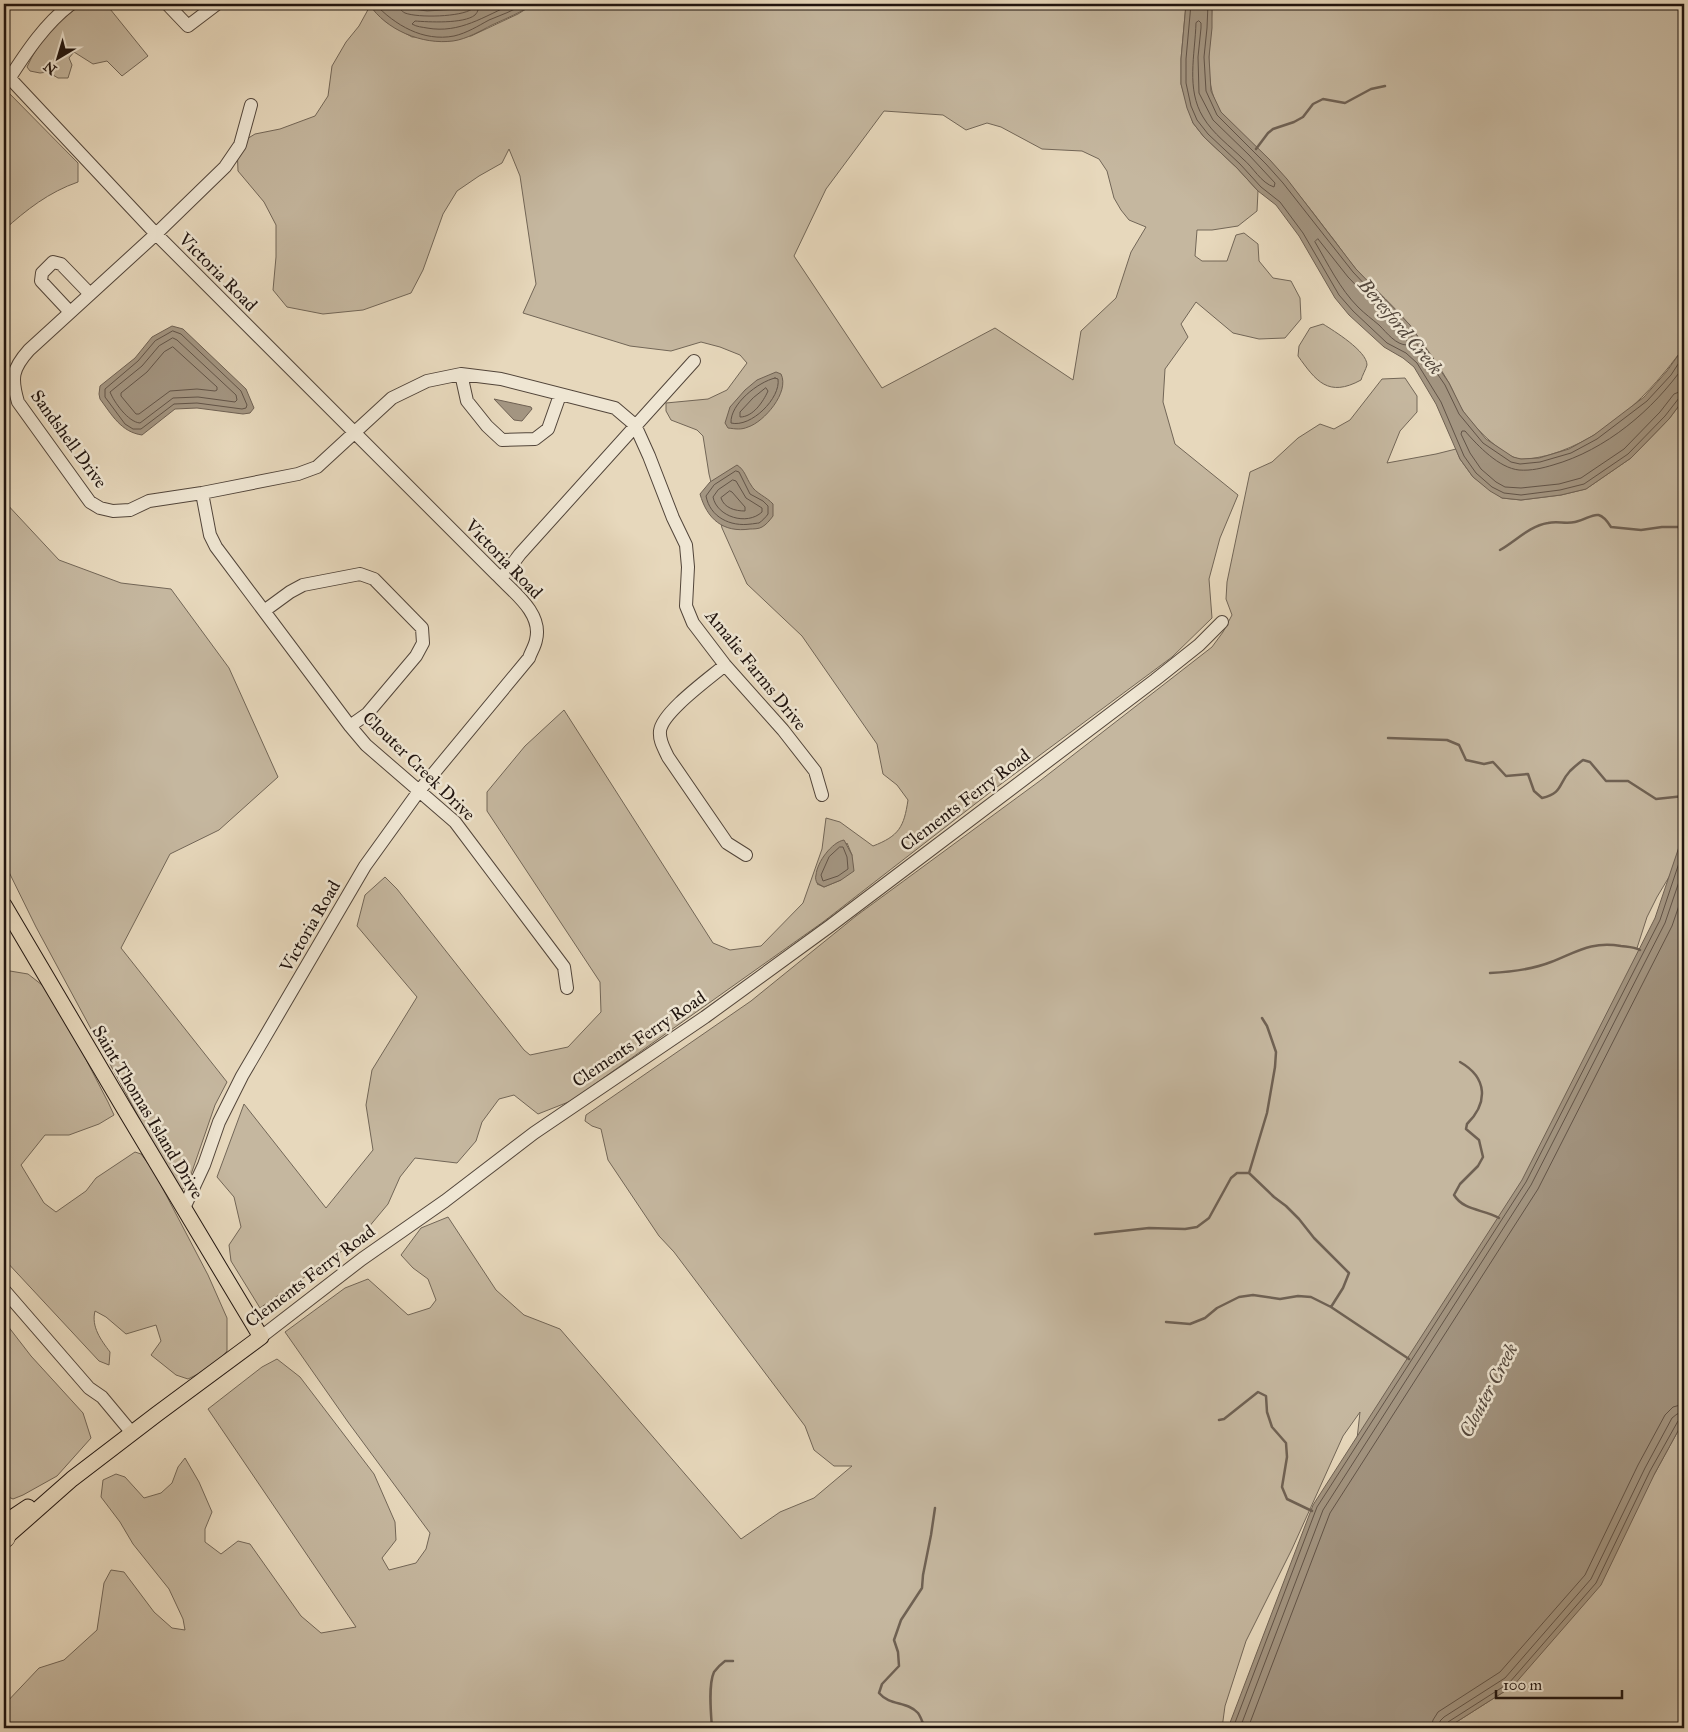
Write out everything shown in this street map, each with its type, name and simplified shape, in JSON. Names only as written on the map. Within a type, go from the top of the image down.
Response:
[{"type":"main road","name":"Saint Thomas Island Drive","points":[[4,905],[261,1337]]},
{"type":"main road","name":"Clements Ferry Road","points":[[4,1534],[128,1436],[261,1337]]},
{"type":"street","points":[[7,75],[55,16],[71,4]]},
{"type":"street","points":[[167,4],[188,26],[217,4]]},
{"type":"street","name":"Victoria Road","points":[[7,75],[156,234],[501,579],[528,607],[536,621],[537,639],[529,658],[419,790],[365,866],[242,1076],[219,1122],[204,1165],[184,1208]]},
{"type":"street","name":"Sandshell Drive","points":[[251,105],[240,145],[225,167],[19,361],[14,373],[13,386],[18,402],[90,502],[100,508],[113,511],[130,510],[149,501],[202,493],[298,474],[317,467],[392,398],[427,380],[461,374]]},
{"type":"street","points":[[70,312],[41,281],[42,273],[53,262],[61,264],[90,294]]},
{"type":"street","points":[[501,579],[520,554],[694,361]]},
{"type":"street","points":[[461,374],[466,401],[487,426],[502,440],[535,439],[548,429],[560,395]]},
{"type":"street","name":"Amalie Farms Drive","points":[[461,374],[501,379],[615,408],[635,425],[686,545],[688,567],[686,606],[693,623],[725,665],[815,771],[822,795]]},
{"type":"street","name":"Clouter Creek Drive","points":[[202,493],[210,535],[216,547],[366,745],[438,806],[461,830],[564,968],[567,988]]},
{"type":"street","points":[[264,611],[290,592],[303,586],[360,574],[374,579],[422,628],[423,643],[416,656],[367,714],[350,726]]},
{"type":"street","name":"Clements Ferry Road","points":[[261,1337],[362,1259],[445,1201],[534,1133],[705,1017],[830,926],[1155,680],[1198,645],[1222,622]]},
{"type":"street","points":[[725,665],[691,693],[665,719],[660,730],[661,742],[668,757],[727,842],[746,855]]},
{"type":"street","points":[[4,1290],[89,1388],[95,1402],[128,1436]]},
{"type":"shaded area","points":[[83,4],[106,4],[148,56],[122,76],[107,61],[93,64],[74,52],[69,58],[72,65],[68,78],[58,78],[48,72],[30,71],[27,67],[43,39],[65,17]]},
{"type":"shaded area","points":[[401,4],[477,4],[428,11],[408,8]]},
{"type":"shaded area","points":[[534,4],[1186,4],[1181,59],[1181,84],[1193,123],[1204,137],[1258,191],[1257,211],[1238,226],[1197,230],[1195,256],[1202,261],[1227,261],[1236,235],[1244,233],[1258,244],[1259,261],[1273,278],[1291,281],[1300,298],[1301,319],[1285,338],[1259,339],[1233,333],[1196,302],[1181,324],[1188,337],[1165,369],[1163,402],[1175,444],[1238,495],[1220,538],[1209,579],[1212,618],[1172,657],[997,787],[823,922],[571,1101],[538,1114],[514,1095],[499,1099],[482,1122],[476,1141],[457,1163],[415,1158],[400,1177],[388,1204],[358,1240],[260,1308],[231,1261],[229,1245],[241,1227],[234,1197],[217,1177],[244,1104],[326,1208],[373,1150],[366,1105],[372,1070],[417,997],[357,926],[365,895],[385,877],[397,889],[524,1050],[530,1055],[568,1047],[601,1012],[600,982],[487,811],[487,792],[525,746],[564,710],[713,943],[730,950],[761,946],[803,903],[822,849],[826,818],[840,822],[873,846],[889,838],[899,829],[908,800],[897,785],[883,774],[877,744],[802,636],[747,584],[722,528],[709,474],[703,436],[697,430],[671,420],[666,411],[666,403],[708,399],[727,390],[747,363],[740,355],[701,342],[671,351],[630,346],[523,313],[536,284],[520,176],[509,149],[502,163],[457,191],[443,214],[423,270],[411,293],[363,310],[323,314],[287,307],[273,290],[276,225],[264,202],[238,171],[237,145],[255,134],[280,129],[315,116],[328,96],[332,66],[370,6],[386,22],[412,37],[471,36],[518,14]],"holes":[[[884,111],[943,115],[966,130],[987,123],[1001,127],[1042,149],[1082,151],[1099,159],[1107,171],[1114,198],[1121,210],[1129,220],[1146,227],[1131,252],[1116,298],[1081,331],[1073,380],[995,328],[882,388],[794,256],[826,189]],[[847,843],[852,855],[841,880],[824,887],[817,884]]]},
{"type":"shaded area","points":[[1212,4],[1684,4],[1684,347],[1642,397],[1626,412],[1590,438],[1549,455],[1534,458],[1519,459],[1504,452],[1480,432],[1461,408],[1449,383],[1428,350],[1393,306],[1355,268],[1306,204],[1265,155],[1230,123],[1220,111],[1214,99],[1209,72]]},
{"type":"shaded area","points":[[4,88],[78,163],[78,182],[38,202],[4,230]]},
{"type":"shaded area","points":[[1323,324],[1335,331],[1362,354],[1367,365],[1361,380],[1350,385],[1331,387],[1317,379],[1298,356],[1299,346],[1310,328]]},
{"type":"shaded area","points":[[1405,378],[1417,396],[1417,412],[1400,431],[1387,463],[1456,449],[1460,459],[1473,477],[1502,498],[1521,500],[1561,495],[1586,489],[1631,458],[1669,419],[1684,399],[1684,793],[1681,796],[1681,803],[1684,811],[1684,852],[1647,917],[1637,948],[1647,953],[1667,978],[1357,1439],[1360,1412],[1343,1436],[1292,1549],[1246,1641],[1225,1706],[1222,1728],[4,1728],[4,1705],[39,1668],[64,1660],[97,1630],[104,1583],[111,1570],[124,1572],[154,1612],[172,1628],[185,1630],[183,1619],[169,1589],[133,1544],[120,1522],[101,1497],[103,1480],[116,1474],[125,1477],[144,1498],[161,1493],[172,1483],[178,1467],[185,1458],[199,1482],[212,1512],[205,1529],[205,1542],[221,1554],[238,1541],[250,1544],[301,1616],[321,1633],[356,1627],[208,1409],[262,1367],[277,1359],[300,1377],[374,1474],[395,1522],[396,1540],[382,1558],[389,1570],[416,1563],[426,1549],[430,1533],[348,1422],[285,1332],[345,1288],[368,1279],[408,1315],[430,1308],[436,1300],[428,1279],[413,1268],[401,1255],[421,1228],[448,1217],[496,1290],[524,1315],[560,1329],[741,1539],[780,1512],[814,1498],[852,1466],[834,1466],[814,1450],[805,1426],[674,1252],[659,1236],[608,1160],[601,1129],[585,1121],[586,1115],[751,1001],[856,916],[1041,780],[1212,647],[1232,615],[1226,599],[1227,582],[1250,472],[1272,462],[1298,438],[1320,424],[1334,429],[1350,420],[1382,379]]},
{"type":"shaded area","points":[[4,501],[59,560],[121,583],[171,589],[229,668],[278,777],[219,830],[170,854],[121,948],[227,1082],[215,1105],[187,1186],[181,1190],[171,1177],[36,927],[4,862]]},
{"type":"shaded area","points":[[4,970],[28,974],[51,992],[114,1115],[99,1124],[69,1135],[45,1135],[21,1165],[44,1203],[56,1212],[86,1191],[96,1178],[135,1152],[141,1154],[153,1170],[208,1275],[227,1318],[227,1351],[214,1366],[188,1379],[176,1375],[151,1355],[161,1341],[156,1325],[126,1334],[106,1317],[95,1311],[94,1322],[96,1328],[100,1338],[110,1352],[109,1365],[99,1361],[4,1259]]},
{"type":"shaded area","points":[[4,1321],[31,1356],[83,1413],[91,1438],[57,1476],[13,1499],[4,1495]]},
{"type":"shaded area","points":[[1684,1420],[1684,1728],[1447,1728],[1513,1686],[1655,1473]]},
{"type":"water","points":[[369,4],[401,4],[407,8],[427,11],[457,9],[477,4],[534,4],[468,37],[441,42],[429,41],[406,34],[385,21]]},
{"type":"water","name":"Beresford Creek","points":[[1186,4],[1212,4],[1209,57],[1211,91],[1221,112],[1287,179],[1356,269],[1410,325],[1449,383],[1463,411],[1486,439],[1513,457],[1521,459],[1539,458],[1569,449],[1594,435],[1644,397],[1667,371],[1684,347],[1684,399],[1669,419],[1631,458],[1586,489],[1561,495],[1521,500],[1502,498],[1473,477],[1460,459],[1436,404],[1414,367],[1384,347],[1349,315],[1335,298],[1299,236],[1276,205],[1258,191],[1204,137],[1193,123],[1181,84],[1181,59]]},
{"type":"water","points":[[172,326],[183,329],[246,389],[254,408],[250,413],[243,414],[197,408],[175,409],[142,435],[123,427],[113,417],[100,399],[100,386],[135,358],[152,337]]},
{"type":"water","points":[[776,372],[781,374],[783,381],[782,389],[768,413],[748,427],[741,429],[728,428],[725,423],[730,407],[757,380]]},
{"type":"water","points":[[494,399],[531,407],[532,409],[522,421],[514,420]]},
{"type":"water","points":[[737,465],[744,472],[753,488],[773,504],[773,516],[761,528],[740,530],[724,526],[712,517],[703,503],[700,494],[710,482]]},
{"type":"water","name":"Clouter Creek","points":[[1684,832],[1684,1420],[1655,1473],[1601,1585],[1513,1686],[1447,1728],[1228,1728],[1313,1505],[1522,1180],[1655,918]]},
{"type":"water","points":[[844,840],[852,855],[854,871],[841,880],[824,887],[817,883],[816,879],[819,864],[835,844]]},
{"type":"waterway","points":[[1256,149],[1273,129],[1303,117],[1313,104],[1323,99],[1345,103],[1371,89],[1385,86]]},
{"type":"waterway","points":[[1500,550],[1535,527],[1551,522],[1575,522],[1594,515],[1602,517],[1611,527],[1641,530],[1662,527],[1684,527]]},
{"type":"waterway","points":[[1388,738],[1447,740],[1459,745],[1466,760],[1484,764],[1493,762],[1506,776],[1528,774],[1534,791],[1542,798],[1554,794],[1570,771],[1583,760],[1590,762],[1606,781],[1628,781],[1656,799],[1684,796]]},
{"type":"waterway","points":[[1490,973],[1536,967],[1593,946],[1610,945],[1640,950]]},
{"type":"waterway","points":[[1249,1173],[1267,1113],[1275,1067],[1276,1052],[1267,1026],[1262,1018]]},
{"type":"waterway","points":[[1460,1062],[1476,1075],[1482,1091],[1479,1108],[1467,1124],[1466,1129],[1479,1140],[1483,1157],[1478,1166],[1460,1184],[1454,1195],[1468,1207],[1499,1218]]},
{"type":"waterway","points":[[1095,1234],[1149,1228],[1185,1229],[1197,1227],[1209,1218],[1231,1178],[1237,1173],[1249,1173],[1286,1206],[1314,1238],[1349,1273],[1343,1288],[1331,1307]]},
{"type":"waterway","points":[[1166,1322],[1190,1324],[1205,1318],[1217,1308],[1239,1297],[1253,1295],[1280,1299],[1298,1296],[1311,1297],[1331,1307],[1409,1359]]},
{"type":"waterway","points":[[1219,1420],[1224,1419],[1258,1392],[1266,1396],[1267,1412],[1272,1427],[1286,1443],[1287,1457],[1282,1487],[1287,1499],[1312,1511]]},
{"type":"waterway","points":[[925,1728],[914,1709],[888,1700],[879,1693],[882,1684],[899,1666],[898,1652],[894,1640],[901,1620],[922,1588],[935,1508]]},
{"type":"waterway","points":[[712,1728],[710,1700],[712,1678],[714,1672],[725,1661],[733,1661]]}]
